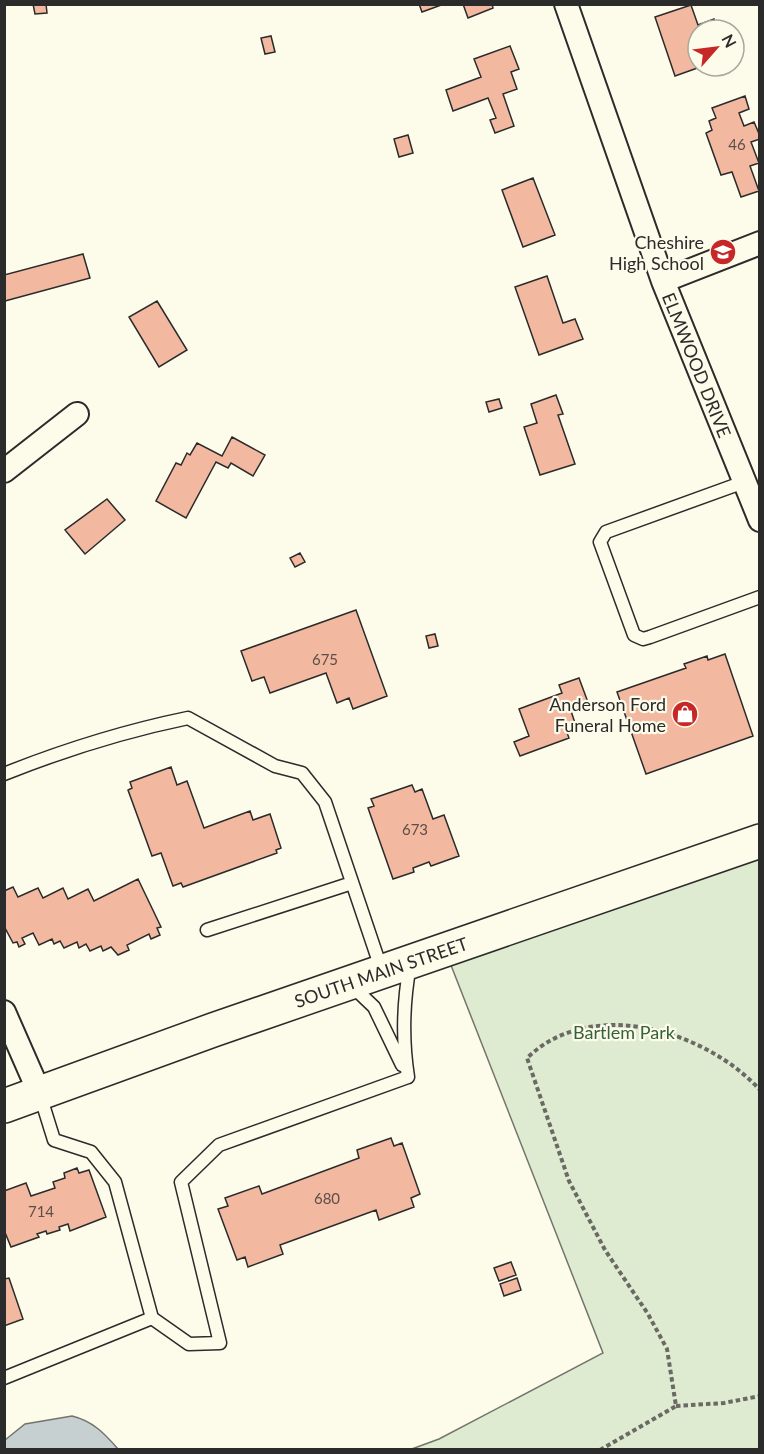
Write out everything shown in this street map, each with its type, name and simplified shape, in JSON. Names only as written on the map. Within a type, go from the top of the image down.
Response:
[{"type":"highway","name":"SOUTH MAIN STREET","points":[[4,1106],[213,1030],[759,841]]},
{"type":"street","name":"ELMWOOD DRIVE","points":[[566,4],[663,281],[758,513]]},
{"type":"street","points":[[663,281],[759,243]]},
{"type":"street","points":[[4,471],[77,414]]},
{"type":"street","points":[[4,1012],[40,1094]]},
{"type":"lane","points":[[744,482],[606,532],[600,542],[634,634],[639,638],[650,637],[759,597]]},
{"type":"lane","points":[[4,774],[46,757],[144,727],[188,718],[275,766],[302,773],[325,802],[352,883],[397,967],[404,998],[403,1048],[408,1077]]},
{"type":"lane","points":[[207,930],[352,883]]},
{"type":"lane","points":[[350,983],[374,1007],[408,1077]]},
{"type":"lane","points":[[40,1094],[54,1140],[91,1152],[115,1182],[152,1318],[189,1344],[220,1343],[181,1182],[219,1145],[408,1077]]},
{"type":"lane","points":[[4,1378],[152,1318]]},
{"type":"path","points":[[676,1406],[667,1349],[648,1314],[605,1251],[569,1181],[526,1058],[541,1045],[590,1026],[631,1024],[701,1045],[759,1090]]},
{"type":"path","points":[[600,1449],[676,1406],[724,1403],[749,1396],[759,1396]]},
{"type":"green space","name":"Bartlem Park","points":[[759,841],[759,1449],[409,1450],[439,1439],[603,1353],[445,950]]},
{"type":"shaded area","points":[[72,1416],[92,1425],[118,1449],[5,1449],[5,1440],[25,1424]]},
{"type":"building","points":[[33,4],[46,4],[47,13],[35,14]]},
{"type":"building","points":[[419,4],[444,4],[422,12]]},
{"type":"building","points":[[463,4],[492,4],[493,8],[468,18]]},
{"type":"building","points":[[691,5],[696,18],[686,18],[686,72],[675,76],[655,17]]},
{"type":"building","points":[[271,36],[275,52],[265,54],[261,38]]},
{"type":"building","points":[[510,46],[519,69],[511,72],[517,89],[503,94],[514,126],[495,133],[490,120],[496,118],[488,98],[453,111],[446,90],[481,77],[474,59]]},
{"type":"building","points":[[745,96],[749,109],[739,113],[744,126],[754,122],[760,136],[760,139],[751,142],[759,163],[750,166],[759,191],[741,197],[732,172],[721,175],[706,133],[712,130],[709,121],[716,118],[712,108]]},
{"type":"building","points":[[408,135],[413,153],[399,157],[394,139]]},
{"type":"building","points":[[533,178],[555,235],[523,247],[502,190]]},
{"type":"building","points":[[83,254],[90,278],[5,301],[4,275]]},
{"type":"building","points":[[547,276],[563,323],[575,319],[583,339],[539,355],[515,287]]},
{"type":"building","points":[[157,301],[187,350],[159,367],[129,317]]},
{"type":"building","points":[[556,395],[563,414],[558,415],[575,464],[540,475],[524,427],[537,423],[531,404]]},
{"type":"building","points":[[499,399],[502,408],[489,412],[486,402]]},
{"type":"building","points":[[232,437],[265,455],[253,476],[231,463],[228,468],[216,462],[186,518],[156,501],[176,463],[181,465],[187,453],[190,455],[197,443],[222,456]]},
{"type":"building","points":[[107,499],[125,520],[85,554],[65,530]]},
{"type":"building","points":[[300,553],[305,562],[295,567],[290,558]]},
{"type":"building","points":[[356,610],[387,696],[353,709],[349,698],[337,703],[326,673],[270,693],[264,677],[252,681],[241,651]]},
{"type":"building","points":[[435,634],[438,646],[429,648],[426,636]]},
{"type":"building","name":"Anderson Ford Funeral Home","points":[[725,654],[753,736],[646,774],[617,692],[686,668],[684,664],[707,656],[708,660]]},
{"type":"building","points":[[579,678],[589,705],[571,711],[575,723],[565,727],[569,738],[520,756],[514,742],[529,736],[519,709],[562,693],[559,685]]},
{"type":"building","points":[[171,767],[177,785],[187,781],[204,828],[250,811],[253,820],[270,814],[281,848],[276,850],[277,853],[183,887],[181,883],[173,886],[161,853],[152,856],[128,790],[132,788],[130,782]]},
{"type":"building","points":[[412,785],[415,792],[422,789],[433,819],[444,815],[459,856],[431,866],[429,862],[413,868],[414,872],[393,879],[368,808],[374,806],[371,799]]},
{"type":"building","points":[[138,879],[161,927],[157,928],[160,935],[151,939],[149,934],[127,945],[129,950],[118,955],[111,947],[103,951],[101,946],[90,951],[86,944],[79,948],[77,942],[64,948],[60,941],[54,944],[52,939],[39,945],[33,933],[22,938],[25,944],[19,947],[17,942],[13,943],[4,926],[4,891],[13,887],[18,897],[38,888],[43,898],[63,888],[68,899],[88,889],[94,901]]},
{"type":"building","points":[[391,1138],[394,1146],[402,1143],[420,1194],[411,1198],[414,1207],[379,1220],[376,1210],[280,1245],[283,1254],[248,1267],[245,1257],[237,1260],[218,1209],[228,1206],[225,1198],[259,1186],[262,1194],[359,1158],[357,1150]]},
{"type":"building","points":[[77,1168],[79,1173],[89,1170],[106,1217],[70,1231],[68,1224],[59,1227],[60,1230],[37,1234],[39,1237],[11,1247],[4,1230],[4,1191],[26,1183],[31,1196],[55,1188],[53,1182],[65,1178],[64,1173]]},
{"type":"building","points":[[511,1262],[516,1275],[499,1281],[494,1268]]},
{"type":"building","points":[[9,1278],[23,1319],[4,1326],[4,1279]]},
{"type":"building","points":[[517,1278],[521,1290],[504,1296],[500,1284]]},
{"type":"place","name":"Cheshire High School","points":[[723,252]]},
{"type":"place","name":"Anderson Ford Funeral Home","points":[[685,714]]}]
